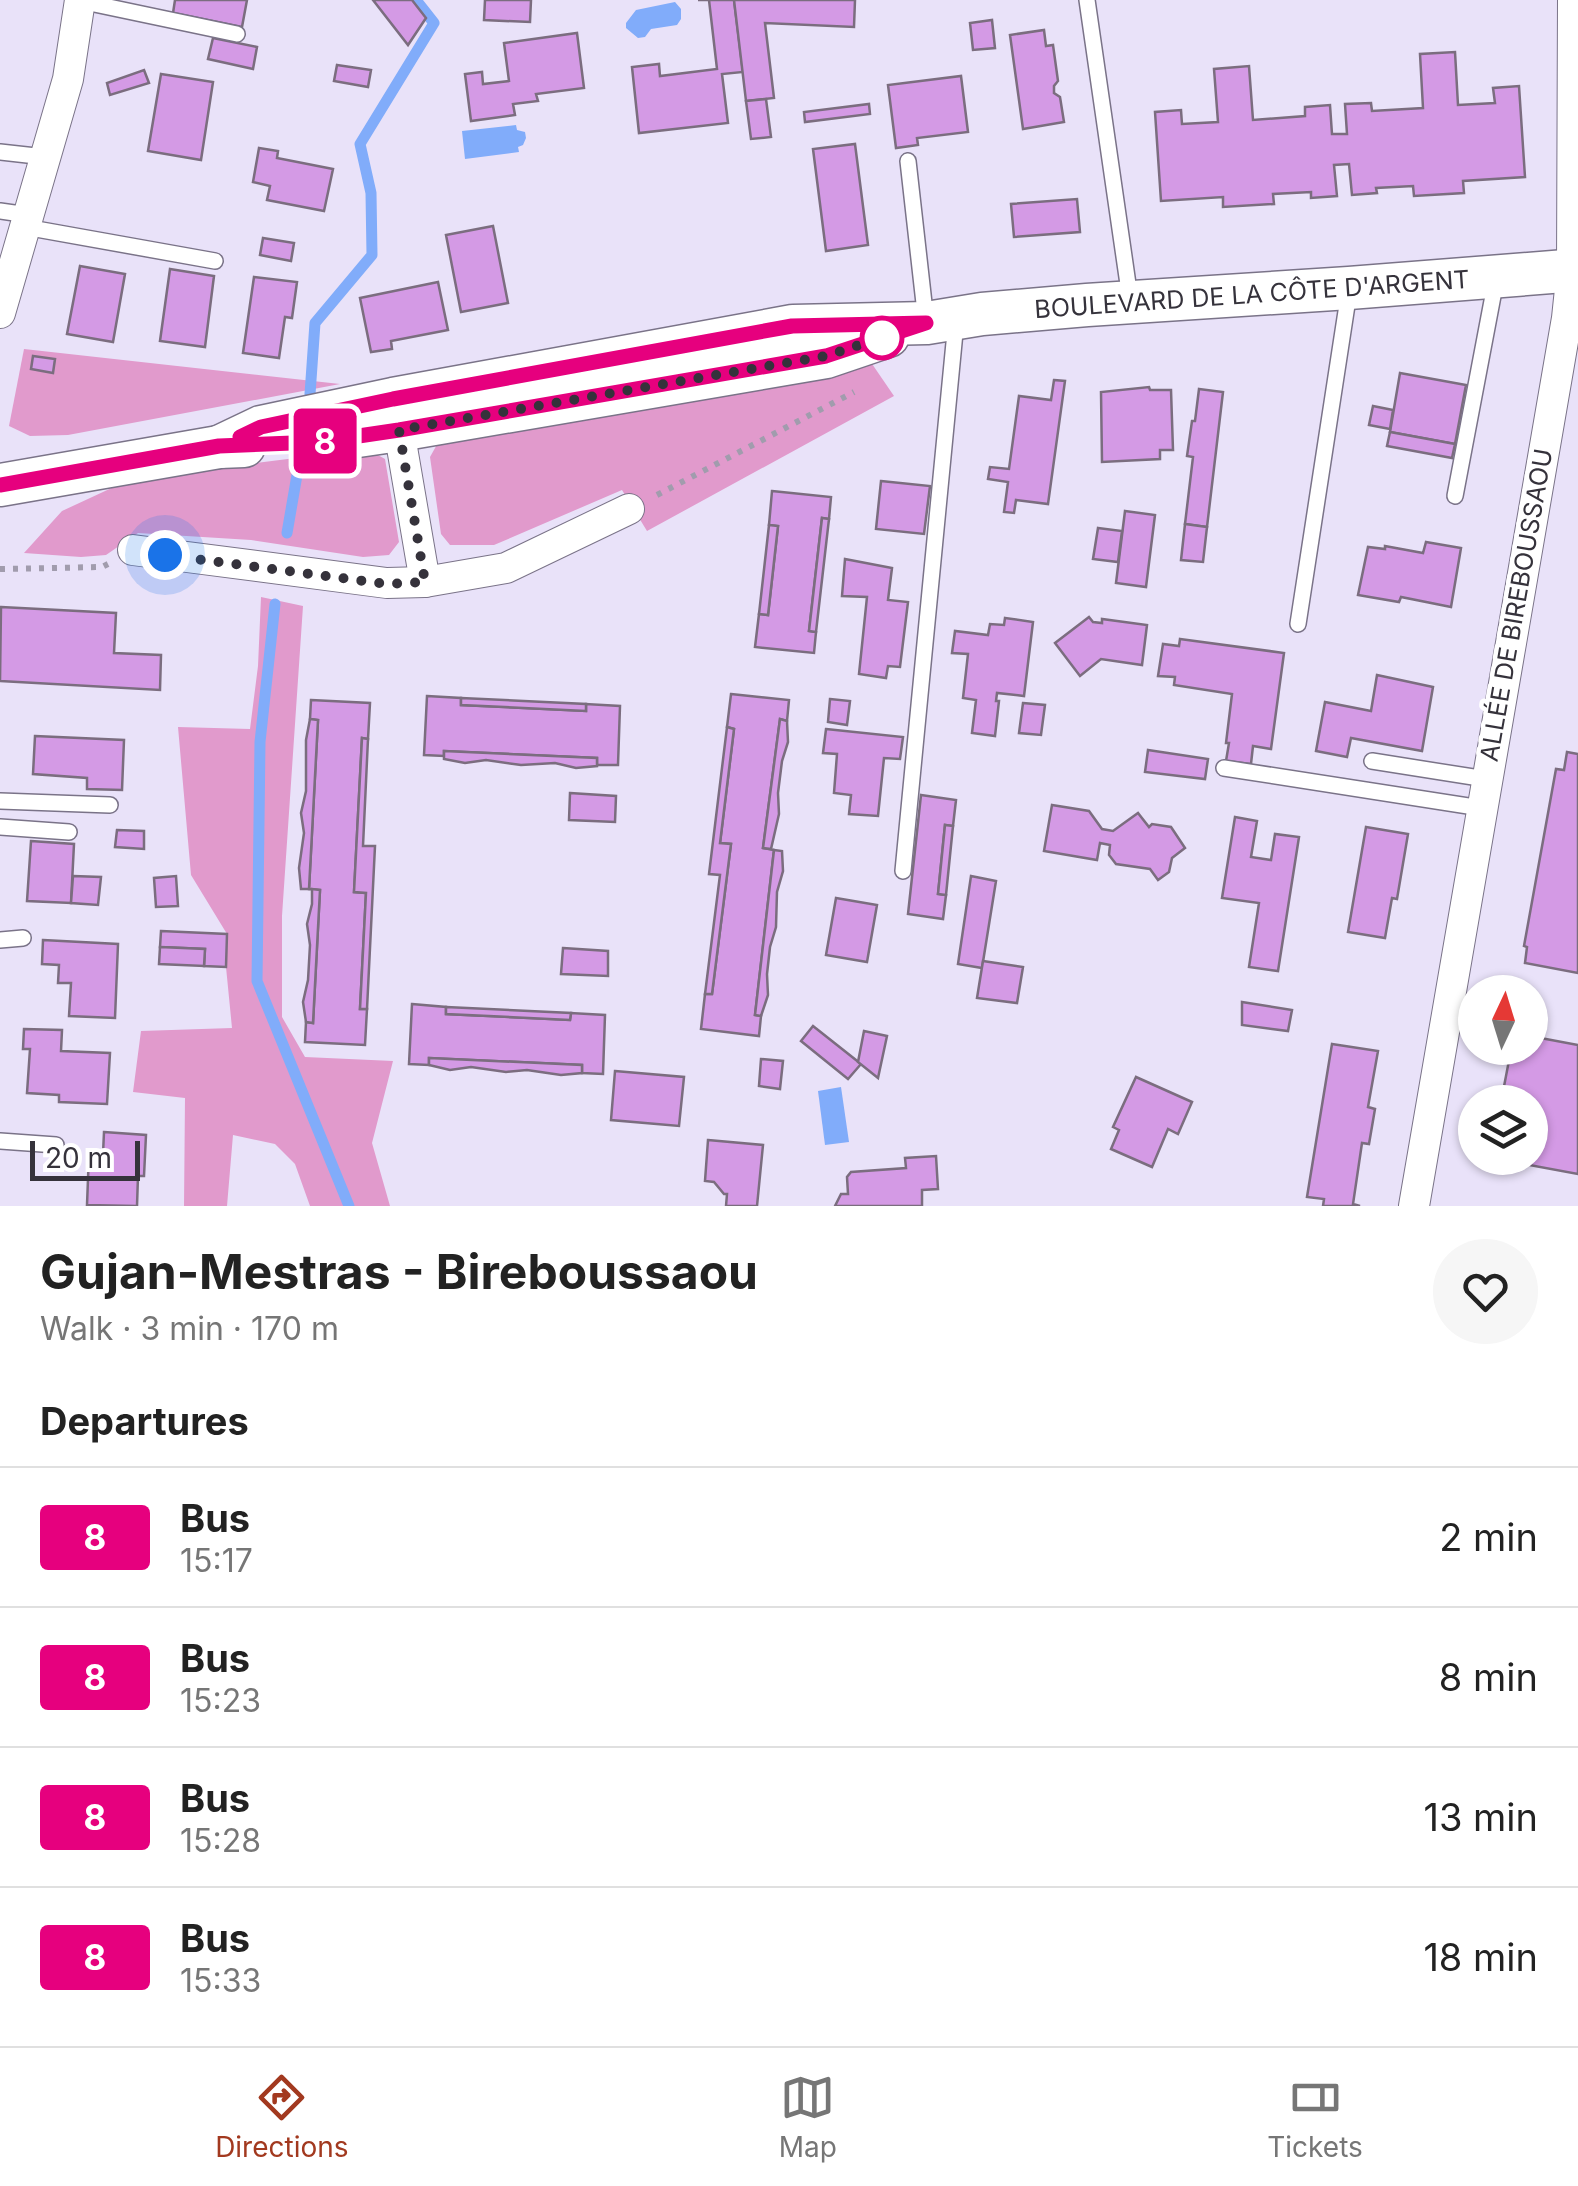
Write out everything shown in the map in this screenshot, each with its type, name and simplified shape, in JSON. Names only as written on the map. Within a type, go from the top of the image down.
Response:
[{"type":"main road","name":"BOULEVARD DE LA CÔTE D'ARGENT","points":[[0,484],[219,446],[318,442],[396,415],[826,356],[942,321],[982,314],[1575,270]]},
{"type":"main road","points":[[0,494],[0,509]]},
{"type":"street","points":[[0,313],[18,218],[45,157],[68,79],[80,0]]},
{"type":"street","name":"ALLÉE DE BIREBOUSSAOU","points":[[1414,1206],[1575,270],[1572,0]]},
{"type":"street","points":[[396,415],[425,582]]},
{"type":"street","points":[[133,550],[387,584],[425,582],[506,568],[629,509]]},
{"type":"lane","points":[[80,0],[237,34]]},
{"type":"lane","points":[[1087,0],[1131,302]]},
{"type":"lane","points":[[0,152],[45,157]]},
{"type":"lane","points":[[903,871],[942,321],[908,161]]},
{"type":"lane","points":[[18,218],[215,261]]},
{"type":"lane","points":[[1455,496],[1496,276]]},
{"type":"lane","points":[[1298,624],[1349,288]]},
{"type":"lane","points":[[1372,762],[1483,794]]},
{"type":"lane","points":[[1224,768],[1483,794]]},
{"type":"lane","points":[[0,801],[110,805]]},
{"type":"lane","points":[[0,827],[69,832]]},
{"type":"lane","points":[[0,940],[23,938]]},
{"type":"lane","points":[[0,1141],[56,1144]]},
{"type":"path","points":[[629,509],[864,387]]},
{"type":"path","points":[[0,569],[102,567],[133,550]]},
{"type":"shaded area","points":[[24,349],[340,384],[68,435],[30,436],[9,426]]},
{"type":"shaded area","points":[[868,358],[894,396],[647,531],[622,490],[494,545],[450,545],[441,534],[430,457],[444,432]]},
{"type":"shaded area","points":[[367,449],[385,459],[399,542],[389,555],[363,557],[251,540],[138,533],[106,555],[24,553],[62,511],[131,479]]},
{"type":"shaded area","points":[[261,597],[303,606],[282,916],[282,1017],[305,1057],[393,1061],[372,1143],[390,1206],[310,1206],[295,1164],[275,1144],[233,1135],[227,1206],[184,1206],[185,1098],[133,1092],[141,1031],[232,1028],[227,934],[191,875],[178,727],[250,729]]},
{"type":"water","points":[[675,2],[681,9],[677,25],[651,29],[645,37],[638,38],[626,28],[636,10]]},
{"type":"water","points":[[516,125],[526,138],[518,147],[519,152],[465,159],[462,131]]},
{"type":"water","points":[[841,1087],[849,1142],[825,1145],[818,1091]]},
{"type":"building","points":[[175,0],[247,0],[242,27],[173,13]]},
{"type":"building","points":[[373,0],[412,0],[426,18],[408,45]]},
{"type":"building","points":[[485,0],[531,0],[530,22],[484,20]]},
{"type":"building","points":[[709,0],[734,0],[743,72],[722,74],[728,123],[639,133],[632,67],[659,64],[660,76],[717,69]]},
{"type":"building","points":[[734,0],[855,0],[854,27],[765,23],[774,98],[746,101]]},
{"type":"building","points":[[992,20],[995,48],[973,50],[970,23]]},
{"type":"building","points":[[1044,30],[1046,46],[1053,45],[1058,81],[1054,93],[1060,97],[1064,122],[1023,129],[1010,35]]},
{"type":"building","points":[[577,33],[584,88],[536,94],[538,101],[513,104],[515,115],[471,121],[465,74],[482,72],[483,84],[509,81],[504,43]]},
{"type":"building","points":[[213,38],[257,47],[253,69],[208,59]]},
{"type":"building","points":[[1455,52],[1458,105],[1495,103],[1493,88],[1519,86],[1525,177],[1463,181],[1464,193],[1414,196],[1413,186],[1376,188],[1377,193],[1352,195],[1349,164],[1334,165],[1337,196],[1311,198],[1311,192],[1273,194],[1274,204],[1223,207],[1223,197],[1161,201],[1155,112],[1181,110],[1182,124],[1218,122],[1214,69],[1249,66],[1253,120],[1305,116],[1305,107],[1330,105],[1332,134],[1347,134],[1345,104],[1371,103],[1372,111],[1423,108],[1420,54]]},
{"type":"building","points":[[337,65],[371,70],[368,87],[334,81]]},
{"type":"building","points":[[144,70],[149,83],[110,95],[107,83]]},
{"type":"building","points":[[161,74],[213,82],[201,160],[148,151]]},
{"type":"building","points":[[961,76],[968,132],[917,138],[918,145],[896,148],[888,85]]},
{"type":"building","points":[[766,99],[771,137],[751,139],[746,101]]},
{"type":"building","points":[[869,104],[870,114],[805,122],[804,112]]},
{"type":"building","points":[[855,144],[868,245],[826,251],[813,149]]},
{"type":"building","points":[[259,148],[278,151],[277,158],[333,169],[324,211],[267,200],[270,186],[253,182]]},
{"type":"building","points":[[1077,199],[1080,232],[1014,237],[1011,204]]},
{"type":"building","points":[[493,226],[508,303],[461,312],[446,235]]},
{"type":"building","points":[[263,238],[294,243],[291,261],[260,255]]},
{"type":"building","points":[[80,266],[125,274],[113,342],[67,334]]},
{"type":"building","points":[[170,269],[214,276],[205,347],[160,341]]},
{"type":"building","points":[[254,277],[297,282],[292,318],[285,317],[279,358],[243,353]]},
{"type":"building","points":[[438,282],[448,330],[391,341],[392,349],[371,352],[360,298]]},
{"type":"building","points":[[33,356],[55,359],[53,373],[31,369]]},
{"type":"building","points":[[1400,373],[1466,385],[1455,444],[1390,432]]},
{"type":"building","points":[[1054,380],[1065,381],[1048,504],[1016,500],[1014,513],[1004,512],[1008,482],[988,479],[990,467],[1009,469],[1019,396],[1051,400]]},
{"type":"building","points":[[1149,387],[1171,390],[1173,450],[1160,450],[1160,459],[1102,462],[1101,392]]},
{"type":"building","points":[[1199,389],[1223,392],[1207,527],[1185,524],[1193,457],[1187,456]]},
{"type":"building","points":[[1373,406],[1393,410],[1390,429],[1369,425]]},
{"type":"building","points":[[1390,432],[1455,444],[1452,458],[1387,446]]},
{"type":"building","points":[[881,481],[930,486],[924,534],[876,529]]},
{"type":"building","points":[[772,491],[831,497],[829,519],[822,518],[809,631],[816,632],[814,653],[755,647],[759,614],[768,615],[778,526],[769,525]]},
{"type":"building","points":[[1125,511],[1155,515],[1146,587],[1116,583]]},
{"type":"building","points":[[822,518],[829,519],[816,632],[809,631]]},
{"type":"building","points":[[1185,524],[1207,527],[1203,562],[1181,560]]},
{"type":"building","points":[[769,525],[778,526],[768,615],[759,614]]},
{"type":"building","points":[[1098,528],[1122,531],[1118,562],[1093,559]]},
{"type":"building","points":[[1426,542],[1461,548],[1451,607],[1401,597],[1399,602],[1358,595],[1368,547],[1423,553]]},
{"type":"building","points":[[845,559],[892,568],[888,600],[908,602],[900,667],[888,666],[886,678],[859,674],[867,597],[842,596]]},
{"type":"building","points":[[1,607],[116,613],[114,653],[161,655],[160,690],[0,681]]},
{"type":"building","points":[[1089,617],[1093,622],[1102,623],[1102,619],[1147,625],[1142,665],[1101,659],[1080,676],[1055,643]]},
{"type":"building","points":[[1005,618],[1033,622],[1024,696],[997,693],[995,736],[972,733],[976,700],[963,698],[968,654],[952,653],[955,631],[988,635],[990,624],[1004,625]]},
{"type":"building","points":[[1180,639],[1284,653],[1271,749],[1253,746],[1251,764],[1226,761],[1232,694],[1174,685],[1175,677],[1158,676],[1163,644],[1179,646]]},
{"type":"building","points":[[1377,675],[1433,687],[1422,751],[1351,738],[1347,757],[1316,751],[1325,702],[1371,711]]},
{"type":"building","points":[[731,694],[789,700],[787,721],[780,719],[763,848],[774,850],[755,1015],[761,1016],[759,1036],[701,1029],[705,994],[712,994],[731,844],[720,843],[734,729],[727,727]]},
{"type":"building","points":[[427,696],[461,698],[461,705],[586,711],[586,704],[620,706],[618,765],[597,765],[597,758],[444,751],[444,756],[424,755]]},
{"type":"building","points":[[461,698],[586,704],[586,711],[461,705]]},
{"type":"building","points":[[830,699],[850,701],[847,725],[828,722]]},
{"type":"building","points":[[311,700],[370,703],[368,739],[362,738],[354,892],[366,893],[360,1009],[367,1009],[365,1045],[305,1042],[306,1022],[313,1023],[320,890],[309,889],[318,720],[310,719]]},
{"type":"building","points":[[1023,703],[1045,705],[1041,735],[1019,733]]},
{"type":"building","points":[[310,719],[318,720],[309,889],[301,889],[301,813]]},
{"type":"building","points":[[780,719],[787,721],[788,742],[771,849],[763,848]]},
{"type":"building","points":[[727,727],[734,729],[720,843],[731,844],[712,994],[705,994],[720,875],[709,874]]},
{"type":"building","points":[[826,729],[903,737],[900,759],[884,758],[878,816],[849,814],[851,795],[834,793],[837,754],[823,753]]},
{"type":"building","points":[[35,736],[124,740],[122,790],[87,789],[87,778],[33,774]]},
{"type":"building","points":[[362,738],[368,739],[363,846],[375,846],[367,1009],[360,1009],[366,893],[354,892]]},
{"type":"building","points":[[1148,750],[1208,759],[1205,779],[1145,772]]},
{"type":"building","points":[[444,751],[597,758],[597,766],[576,768],[555,763],[521,765],[486,760],[465,763],[444,759]]},
{"type":"building","points":[[1567,752],[1578,754],[1578,973],[1525,963],[1524,946],[1556,769],[1564,770]]},
{"type":"building","points":[[570,793],[616,796],[615,822],[569,820]]},
{"type":"building","points":[[921,795],[956,800],[953,826],[945,825],[938,894],[946,895],[943,919],[908,914]]},
{"type":"building","points":[[1052,805],[1089,811],[1102,829],[1113,831],[1138,813],[1149,827],[1171,827],[1185,848],[1172,858],[1169,872],[1158,880],[1150,869],[1116,864],[1109,855],[1110,845],[1100,843],[1097,860],[1044,851]]},
{"type":"building","points":[[1235,817],[1257,821],[1251,857],[1271,860],[1275,834],[1299,837],[1278,971],[1249,967],[1259,903],[1222,898]]},
{"type":"building","points":[[945,825],[953,826],[946,895],[938,894]]},
{"type":"building","points":[[1366,827],[1408,834],[1397,899],[1392,898],[1385,938],[1348,932]]},
{"type":"building","points":[[117,830],[144,831],[144,849],[115,847]]},
{"type":"building","points":[[31,841],[74,844],[71,903],[27,901]]},
{"type":"building","points":[[774,850],[782,851],[783,871],[770,947],[768,995],[761,1016],[755,1015]]},
{"type":"building","points":[[73,876],[101,877],[98,905],[71,903]]},
{"type":"building","points":[[176,876],[178,906],[156,907],[154,878]]},
{"type":"building","points":[[971,876],[996,881],[982,968],[958,964]]},
{"type":"building","points":[[312,889],[320,890],[313,1023],[306,1022],[303,1002],[308,980],[307,924]]},
{"type":"building","points":[[836,898],[877,905],[867,962],[826,955]]},
{"type":"building","points":[[161,931],[227,934],[226,967],[204,966],[205,949],[160,947]]},
{"type":"building","points":[[43,940],[118,944],[115,1018],[69,1016],[71,983],[58,983],[59,965],[42,964]]},
{"type":"building","points":[[160,947],[205,949],[204,966],[159,964]]},
{"type":"building","points":[[563,948],[608,951],[608,976],[561,974]]},
{"type":"building","points":[[983,961],[1023,967],[1017,1003],[977,998]]},
{"type":"building","points":[[1242,1002],[1292,1010],[1288,1031],[1242,1025]]},
{"type":"building","points":[[412,1004],[446,1007],[446,1014],[570,1020],[571,1013],[605,1015],[603,1074],[582,1073],[582,1065],[429,1058],[429,1065],[409,1064]]},
{"type":"building","points":[[446,1007],[571,1013],[570,1020],[446,1014]]},
{"type":"building","points":[[813,1026],[861,1064],[848,1079],[801,1041]]},
{"type":"building","points":[[24,1029],[62,1030],[61,1051],[110,1053],[107,1104],[59,1102],[59,1095],[27,1093],[30,1049],[23,1049]]},
{"type":"building","points":[[864,1031],[887,1036],[878,1078],[858,1062]]},
{"type":"building","points":[[1548,1039],[1578,1045],[1578,1174],[1548,1168],[1548,1085],[1504,1085],[1508,1065],[1548,1065]]},
{"type":"building","points":[[1332,1044],[1378,1051],[1368,1107],[1375,1109],[1369,1144],[1362,1143],[1353,1204],[1360,1206],[1323,1206],[1324,1199],[1307,1197]]},
{"type":"building","points":[[429,1058],[582,1065],[582,1073],[561,1075],[471,1067],[450,1070],[429,1065]]},
{"type":"building","points":[[761,1059],[783,1061],[780,1089],[759,1086]]},
{"type":"building","points":[[615,1071],[684,1077],[679,1126],[611,1120]]},
{"type":"building","points":[[1136,1077],[1192,1102],[1178,1134],[1168,1129],[1152,1167],[1111,1149],[1119,1130],[1113,1127]]},
{"type":"building","points":[[104,1132],[146,1135],[144,1176],[138,1176],[137,1206],[87,1205],[89,1153],[103,1154]]},
{"type":"building","points":[[708,1140],[763,1145],[757,1206],[726,1206],[727,1194],[714,1182],[705,1181]]},
{"type":"building","points":[[936,1156],[938,1189],[922,1190],[922,1206],[835,1206],[841,1194],[848,1194],[847,1177],[851,1172],[906,1168],[905,1158]]},
{"type":"waterway","points":[[310,394],[315,323],[372,255],[371,193],[360,144],[434,23],[416,0]]},
{"type":"waterway","points":[[287,533],[297,475]]},
{"type":"waterway","points":[[275,604],[260,742],[257,981],[349,1206]]},
{"type":"bus line","name":"8","points":[[0,485],[219,446],[318,442],[399,430],[826,356],[926,323],[792,326],[393,399],[261,427],[240,437]]},
{"type":"route","points":[[165,555],[387,584],[425,582],[399,430],[826,356],[893,334],[882,338]]}]
